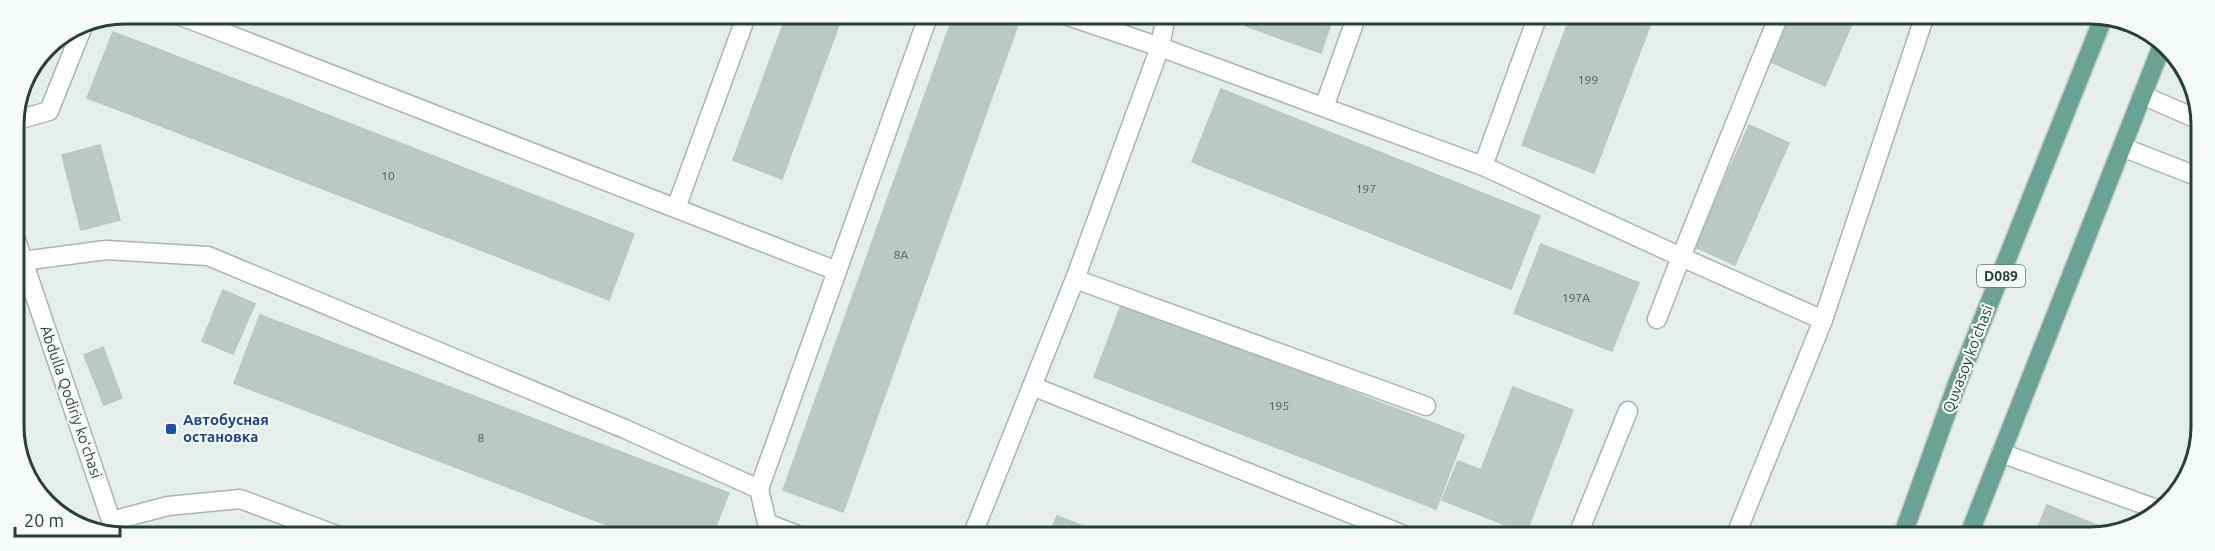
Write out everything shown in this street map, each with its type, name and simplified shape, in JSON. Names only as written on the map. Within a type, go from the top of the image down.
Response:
[{"type":"main road","name":"Quvasoy koʻchasi","points":[[1906,527],[1962,374],[2100,25]]},
{"type":"main road","points":[[1972,527],[2160,51]]},
{"type":"street","points":[[202,24],[837,271]]},
{"type":"street","points":[[676,208],[743,24]]},
{"type":"street","points":[[777,527],[767,523],[759,489],[925,24]]},
{"type":"street","points":[[1093,24],[1160,46],[1483,166],[1823,320]]},
{"type":"street","points":[[976,527],[1075,279],[1160,46],[1164,24]]},
{"type":"street","points":[[1324,107],[1354,24]]},
{"type":"street","points":[[1483,166],[1535,24]]},
{"type":"street","points":[[1657,319],[1775,24]]},
{"type":"street","points":[[1739,527],[1823,320],[1922,24]]},
{"type":"street","points":[[24,119],[49,111],[80,35]]},
{"type":"street","points":[[2142,95],[2190,116]]},
{"type":"street","points":[[2122,147],[2191,174]]},
{"type":"street","points":[[24,260],[106,250],[208,256],[625,429],[759,489]]},
{"type":"street","name":"Abdulla Qodiriy koʻchasi","points":[[24,275],[113,526]]},
{"type":"street","points":[[1075,279],[1426,406]]},
{"type":"street","points":[[1032,386],[1384,527]]},
{"type":"street","points":[[1581,527],[1628,411]]},
{"type":"street","points":[[2001,453],[2150,507]]},
{"type":"street","points":[[118,526],[168,506],[240,499],[315,527]]},
{"type":"building","points":[[783,24],[839,24],[782,179],[733,160]]},
{"type":"building","points":[[950,24],[1018,24],[843,512],[783,490]]},
{"type":"building","points":[[1247,24],[1331,24],[1321,53],[1246,26]]},
{"type":"building","points":[[1568,24],[1651,24],[1594,173],[1522,145]]},
{"type":"building","points":[[1787,24],[1852,24],[1825,86],[1771,62]]},
{"type":"building","points":[[113,32],[168,53],[143,119],[87,98]]},
{"type":"building","points":[[168,53],[634,234],[609,300],[143,119]]},
{"type":"building","points":[[1221,89],[1540,216],[1511,289],[1192,162]]},
{"type":"building","points":[[1749,125],[1789,143],[1735,265],[1695,247]]},
{"type":"building","points":[[100,145],[120,220],[81,230],[62,155]]},
{"type":"building","points":[[1541,244],[1639,283],[1612,351],[1514,313]]},
{"type":"building","points":[[223,290],[255,304],[233,354],[202,341]]},
{"type":"building","points":[[1122,303],[1464,435],[1436,509],[1094,377]]},
{"type":"building","points":[[260,315],[729,493],[716,527],[612,527],[234,383]]},
{"type":"building","points":[[103,347],[122,398],[104,405],[84,355]]},
{"type":"building","points":[[1513,387],[1573,410],[1528,527],[1511,527],[1442,500],[1458,461],[1481,470]]},
{"type":"building","points":[[2047,505],[2101,526],[2097,527],[2038,527]]},
{"type":"building","points":[[1057,516],[1085,527],[1053,527]]},
{"type":"place","name":"Автобусная остановка","points":[[171,429]]}]
